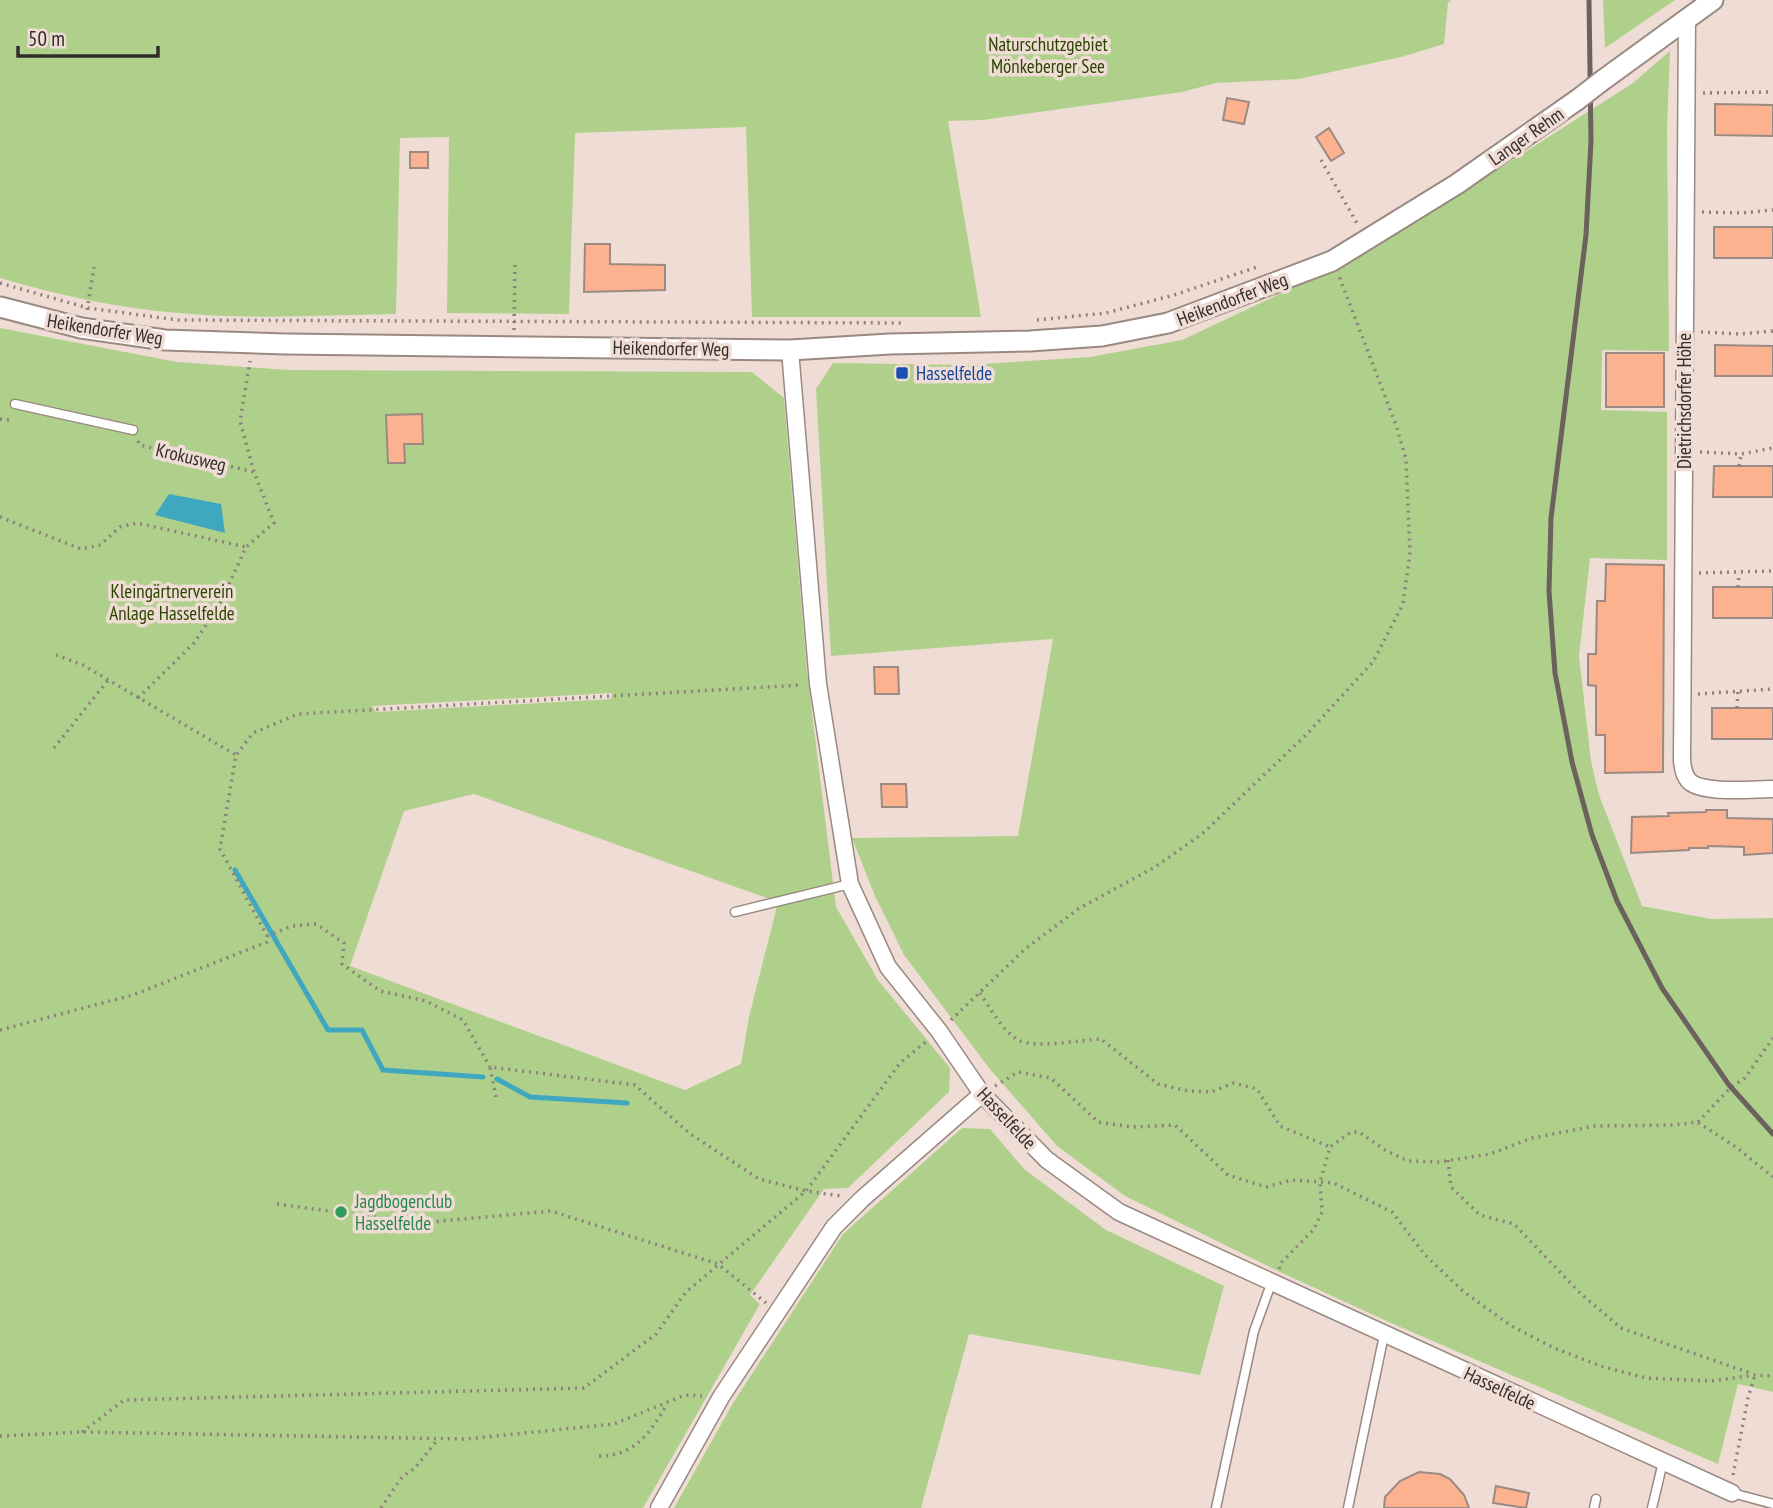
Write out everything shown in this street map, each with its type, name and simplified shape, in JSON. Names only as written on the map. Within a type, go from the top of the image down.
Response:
[{"type":"street","name":"Langer Rehm","points":[[1332,261],[1457,184],[1713,0]]},
{"type":"street","name":"Dietrichsdorfer Höhe","points":[[1687,19],[1682,761],[1689,781],[1698,786],[1710,789],[1773,789]]},
{"type":"street","name":"Heikendorfer Weg","points":[[0,307],[81,328],[164,340],[790,350],[1102,336],[1168,323],[1332,261]]},
{"type":"street","name":"Hasselfelde","points":[[790,350],[818,684],[850,884],[888,967],[939,1031],[982,1094],[1047,1160],[1119,1212],[1271,1284],[1731,1492]]},
{"type":"street","points":[[659,1508],[721,1397],[834,1227],[862,1199],[982,1094]]},
{"type":"lane","name":"Krokusweg","points":[[15,404],[132,430]]},
{"type":"lane","points":[[735,912],[850,884]]},
{"type":"lane","points":[[1216,1508],[1254,1331],[1271,1284]]},
{"type":"lane","points":[[1348,1508],[1384,1335]]},
{"type":"lane","points":[[1652,1508],[1663,1462]]},
{"type":"lane","points":[[1731,1492],[1773,1504]]},
{"type":"path","points":[[1687,93],[1773,92]]},
{"type":"path","points":[[1321,160],[1367,241]]},
{"type":"path","points":[[1686,211],[1742,213],[1773,210]]},
{"type":"path","points":[[514,323],[515,262]]},
{"type":"path","points":[[1030,320],[1106,313],[1174,295],[1261,266]]},
{"type":"path","points":[[81,328],[88,308],[94,267]]},
{"type":"path","points":[[0,283],[88,308],[178,320],[909,323]]},
{"type":"path","points":[[1685,331],[1740,334],[1773,331]]},
{"type":"path","points":[[138,698],[194,643],[220,604],[246,548],[274,523],[254,471],[240,421],[250,361]]},
{"type":"path","points":[[0,419],[9,421]]},
{"type":"path","name":"Krokusweg","points":[[132,430],[140,445],[254,471]]},
{"type":"path","points":[[1684,451],[1741,454],[1773,448]]},
{"type":"path","points":[[1739,466],[1741,454]]},
{"type":"path","points":[[0,517],[80,549],[100,544],[120,527],[137,523],[246,548]]},
{"type":"path","points":[[1683,573],[1773,571]]},
{"type":"path","points":[[1738,573],[1738,587]]},
{"type":"path","points":[[55,656],[83,664],[236,755]]},
{"type":"path","points":[[54,748],[108,679]]},
{"type":"path","points":[[270,934],[219,849],[236,755],[253,733],[298,714],[818,684]]},
{"type":"path","points":[[1682,694],[1773,689]]},
{"type":"path","points":[[1737,708],[1738,692]]},
{"type":"path","points":[[0,1030],[133,995],[267,942],[270,934],[292,926],[316,924],[344,943],[342,964],[380,991],[426,1001],[463,1020],[491,1067],[496,1097]]},
{"type":"path","points":[[980,993],[999,1020],[1019,1040],[1037,1044],[1101,1039],[1158,1084],[1188,1091],[1211,1092],[1234,1083],[1257,1089],[1280,1126],[1330,1147]]},
{"type":"path","points":[[1271,1284],[1282,1262],[1314,1229],[1322,1212],[1320,1182],[1330,1147],[1351,1132],[1359,1132],[1385,1150],[1408,1161],[1448,1160],[1490,1153],[1532,1138],[1595,1126],[1697,1122],[1731,1087],[1745,1078],[1773,1038]]},
{"type":"path","points":[[491,1067],[635,1085],[690,1133],[759,1180],[806,1191],[862,1199]]},
{"type":"path","points":[[982,1094],[1018,1072],[1051,1078],[1098,1122],[1133,1127],[1174,1125],[1228,1175],[1266,1187],[1293,1180],[1334,1182],[1392,1212],[1425,1255],[1464,1292],[1510,1325],[1552,1347],[1600,1366],[1646,1378],[1711,1381],[1755,1375],[1773,1376]]},
{"type":"path","points":[[1697,1122],[1736,1147],[1773,1177]]},
{"type":"path","points":[[1448,1160],[1451,1187],[1480,1215],[1514,1224],[1581,1294],[1621,1328],[1755,1375]]},
{"type":"path","points":[[277,1204],[419,1223],[551,1211],[718,1264],[778,1312]]},
{"type":"path","points":[[1731,1492],[1755,1375]]},
{"type":"path","points":[[0,1436],[82,1432],[466,1439],[614,1424],[685,1395],[721,1397]]},
{"type":"path","points":[[599,1456],[615,1456],[636,1446],[656,1423],[668,1402]]},
{"type":"path","points":[[381,1508],[402,1477],[415,1468],[438,1439]]},
{"type":"green space","name":"Naturschutzgebiet Mönkeberger See","points":[[0,0],[1451,0],[1448,3],[1444,44],[1401,57],[1299,79],[1216,83],[1182,92],[983,120],[948,121],[981,317],[752,317],[746,127],[575,133],[569,314],[447,313],[449,137],[400,138],[396,314],[260,317],[133,308],[0,278]]},
{"type":"green space","points":[[1603,0],[1675,0],[1605,48]]},
{"type":"green space","points":[[1670,51],[1667,127],[1669,351],[1602,350],[1601,410],[1667,412],[1667,560],[1590,558],[1579,656],[1591,761],[1599,795],[1642,906],[1711,919],[1773,918],[1773,1392],[1738,1384],[1718,1464],[1391,1323],[1125,1196],[1057,1146],[989,1068],[904,955],[875,896],[852,838],[1018,836],[1053,639],[831,656],[816,389],[833,363],[966,365],[1090,357],[1182,340],[1370,251],[1633,83]]},
{"type":"green space","name":"Kleingärtnerverein Anlage Hasselfelde","points":[[0,328],[177,362],[288,370],[752,372],[784,398],[807,672],[836,907],[878,980],[950,1068],[949,1092],[848,1188],[824,1189],[750,1295],[760,1304],[643,1508],[0,1508]],"holes":[[[612,693],[611,699],[376,712],[372,706]],[[474,794],[778,902],[749,1017],[741,1064],[685,1090],[350,966],[404,811]]]},
{"type":"green space","points":[[962,1128],[990,1129],[1024,1169],[1106,1230],[1224,1286],[1200,1375],[969,1334],[921,1508],[674,1508],[733,1403],[843,1234]]},
{"type":"water","points":[[169,494],[221,504],[225,533],[155,515]]},
{"type":"building","points":[[1227,98],[1249,102],[1244,124],[1223,120]]},
{"type":"building","points":[[1715,104],[1773,105],[1773,136],[1715,135]]},
{"type":"building","points":[[1329,128],[1344,153],[1331,161],[1316,137]]},
{"type":"building","points":[[410,152],[428,152],[428,168],[410,168]]},
{"type":"building","points":[[1714,227],[1773,227],[1773,258],[1714,258]]},
{"type":"building","points":[[585,244],[610,244],[610,264],[665,265],[665,290],[584,292]]},
{"type":"building","points":[[1715,345],[1773,346],[1773,376],[1715,376]]},
{"type":"building","points":[[1606,353],[1664,353],[1664,407],[1606,407]]},
{"type":"building","points":[[422,414],[423,444],[404,444],[405,463],[388,463],[386,415]]},
{"type":"building","points":[[1714,466],[1773,466],[1773,497],[1713,497]]},
{"type":"building","points":[[1606,564],[1664,565],[1663,772],[1605,773],[1605,735],[1596,735],[1596,686],[1588,685],[1588,654],[1596,654],[1597,601],[1605,601]]},
{"type":"building","points":[[1713,587],[1773,587],[1773,618],[1713,618]]},
{"type":"building","points":[[874,667],[898,667],[899,694],[875,694]]},
{"type":"building","points":[[1712,708],[1773,708],[1773,739],[1712,739]]},
{"type":"building","points":[[881,784],[906,784],[907,807],[882,807]]},
{"type":"building","points":[[1727,810],[1727,818],[1773,819],[1773,853],[1744,855],[1744,847],[1708,846],[1689,850],[1631,853],[1632,817],[1669,816],[1668,813]]},
{"type":"building","points":[[1419,1472],[1440,1474],[1450,1479],[1464,1495],[1469,1508],[1384,1508],[1385,1497],[1400,1481]]},
{"type":"building","points":[[1496,1486],[1529,1493],[1526,1508],[1493,1503]]},
{"type":"waterway","points":[[235,870],[328,1030],[362,1030],[383,1070],[483,1077]]},
{"type":"waterway","points":[[497,1079],[530,1097],[627,1103]]},
{"type":"railway","points":[[1589,0],[1591,141],[1586,235],[1551,518],[1549,591],[1555,673],[1572,762],[1592,835],[1617,901],[1662,988],[1729,1085],[1773,1134]]},
{"type":"place","name":"Hasselfelde","points":[[902,373]]},
{"type":"place","name":"Jagdbogenclub Hasselfelde","points":[[341,1212]]}]
